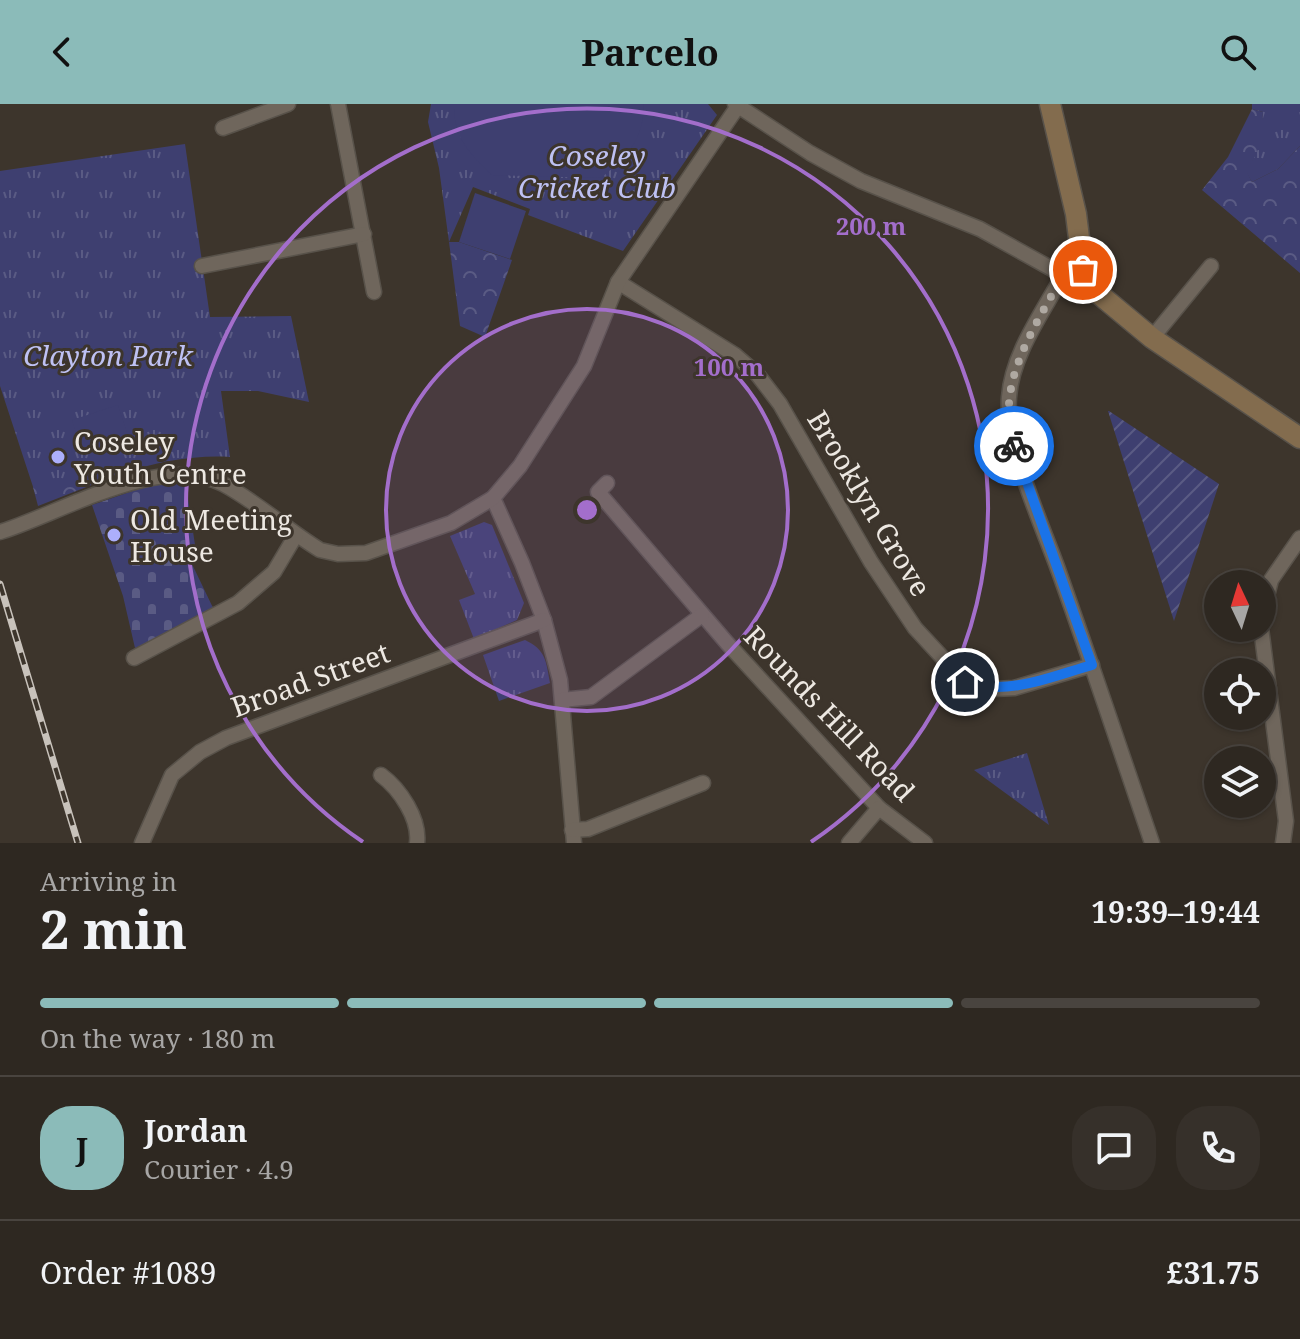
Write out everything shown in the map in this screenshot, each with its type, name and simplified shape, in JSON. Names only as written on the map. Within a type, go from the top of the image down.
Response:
[{"type":"main road","points":[[1050,104],[1076,214],[1073,273],[1152,338],[1300,438]]},
{"type":"street","points":[[223,128],[288,104]]},
{"type":"street","points":[[338,104],[374,292]]},
{"type":"street","points":[[5,530],[149,479],[201,476],[235,491],[320,550],[338,554],[366,553],[451,523],[493,498],[520,466],[584,366],[618,282],[736,105],[810,153],[861,181],[980,229],[1073,273],[1019,360],[1011,382],[1012,442],[1152,843]]},
{"type":"street","points":[[234,108],[239,124]]},
{"type":"street","points":[[202,266],[364,234]]},
{"type":"street","points":[[1152,338],[1211,266]]},
{"type":"street","name":"Brooklyn Grove","points":[[618,282],[735,355],[757,374],[780,404],[871,562],[915,628],[965,682],[994,689],[1014,688],[1092,665]]},
{"type":"street","name":"Rounds Hill Road","points":[[607,483],[598,492],[702,615],[879,808],[925,843]]},
{"type":"street","points":[[493,498],[544,620],[560,680],[573,837],[703,783]]},
{"type":"street","points":[[134,658],[238,603],[274,572],[296,535]]},
{"type":"street","points":[[1276,573],[1300,538]]},
{"type":"street","points":[[562,700],[591,697],[702,615]]},
{"type":"street","name":"Broad Street","points":[[142,843],[172,775],[200,752],[226,738],[544,620]]},
{"type":"street","points":[[1263,642],[1286,821],[1283,843]]},
{"type":"street","points":[[381,775],[396,786],[419,831],[417,843]]},
{"type":"street","points":[[849,843],[879,808]]},
{"type":"green space","name":"Coseley Cricket Club","points":[[431,104],[708,104],[717,115],[623,251],[528,215],[530,209],[473,187],[449,242],[439,168],[428,122]]},
{"type":"green space","points":[[454,104],[644,104],[637,138],[619,162],[601,178],[492,175],[464,144],[456,126]]},
{"type":"green space","points":[[1252,104],[1300,104],[1300,146],[1278,169],[1252,182],[1245,170],[1257,150],[1263,112],[1252,109]]},
{"type":"green space","points":[[1252,109],[1263,112],[1258,150],[1246,170],[1252,182],[1278,169],[1300,146],[1300,273],[1202,190],[1228,157]]},
{"type":"green space","name":"Clayton Park","points":[[185,144],[210,317],[291,316],[309,402],[258,391],[221,391],[230,457],[180,459],[156,464],[38,502],[0,386],[0,171]]},
{"type":"green space","points":[[475,193],[526,211],[510,259],[459,242]]},
{"type":"green space","points":[[449,242],[459,242],[512,260],[485,337],[460,326]]},
{"type":"green space","points":[[118,405],[128,436],[82,451],[72,420]]},
{"type":"green space","points":[[1108,411],[1219,484],[1174,621]]},
{"type":"green space","points":[[103,469],[112,477],[38,506],[33,487]]},
{"type":"green space","points":[[185,479],[197,558],[191,562],[215,612],[135,648],[123,596],[92,505],[150,485]]},
{"type":"green space","points":[[484,522],[492,525],[524,603],[517,620],[474,639],[459,600],[475,594],[450,536]]},
{"type":"green space","points":[[525,640],[541,652],[550,683],[499,701],[483,655]]},
{"type":"green space","points":[[1027,753],[1049,825],[974,770]]},
{"type":"railway","points":[[0,584],[78,843]]},
{"type":"way so far","points":[[1014,446],[1009,400],[1011,382],[1019,360],[1063,275],[1083,270]]},
{"type":"place","name":"Coseley Youth Centre","points":[[58,457]]},
{"type":"place","name":"Old Meeting House","points":[[114,535]]},
{"type":"route","points":[[965,682],[994,689],[1014,688],[1092,665],[1014,446]]}]
